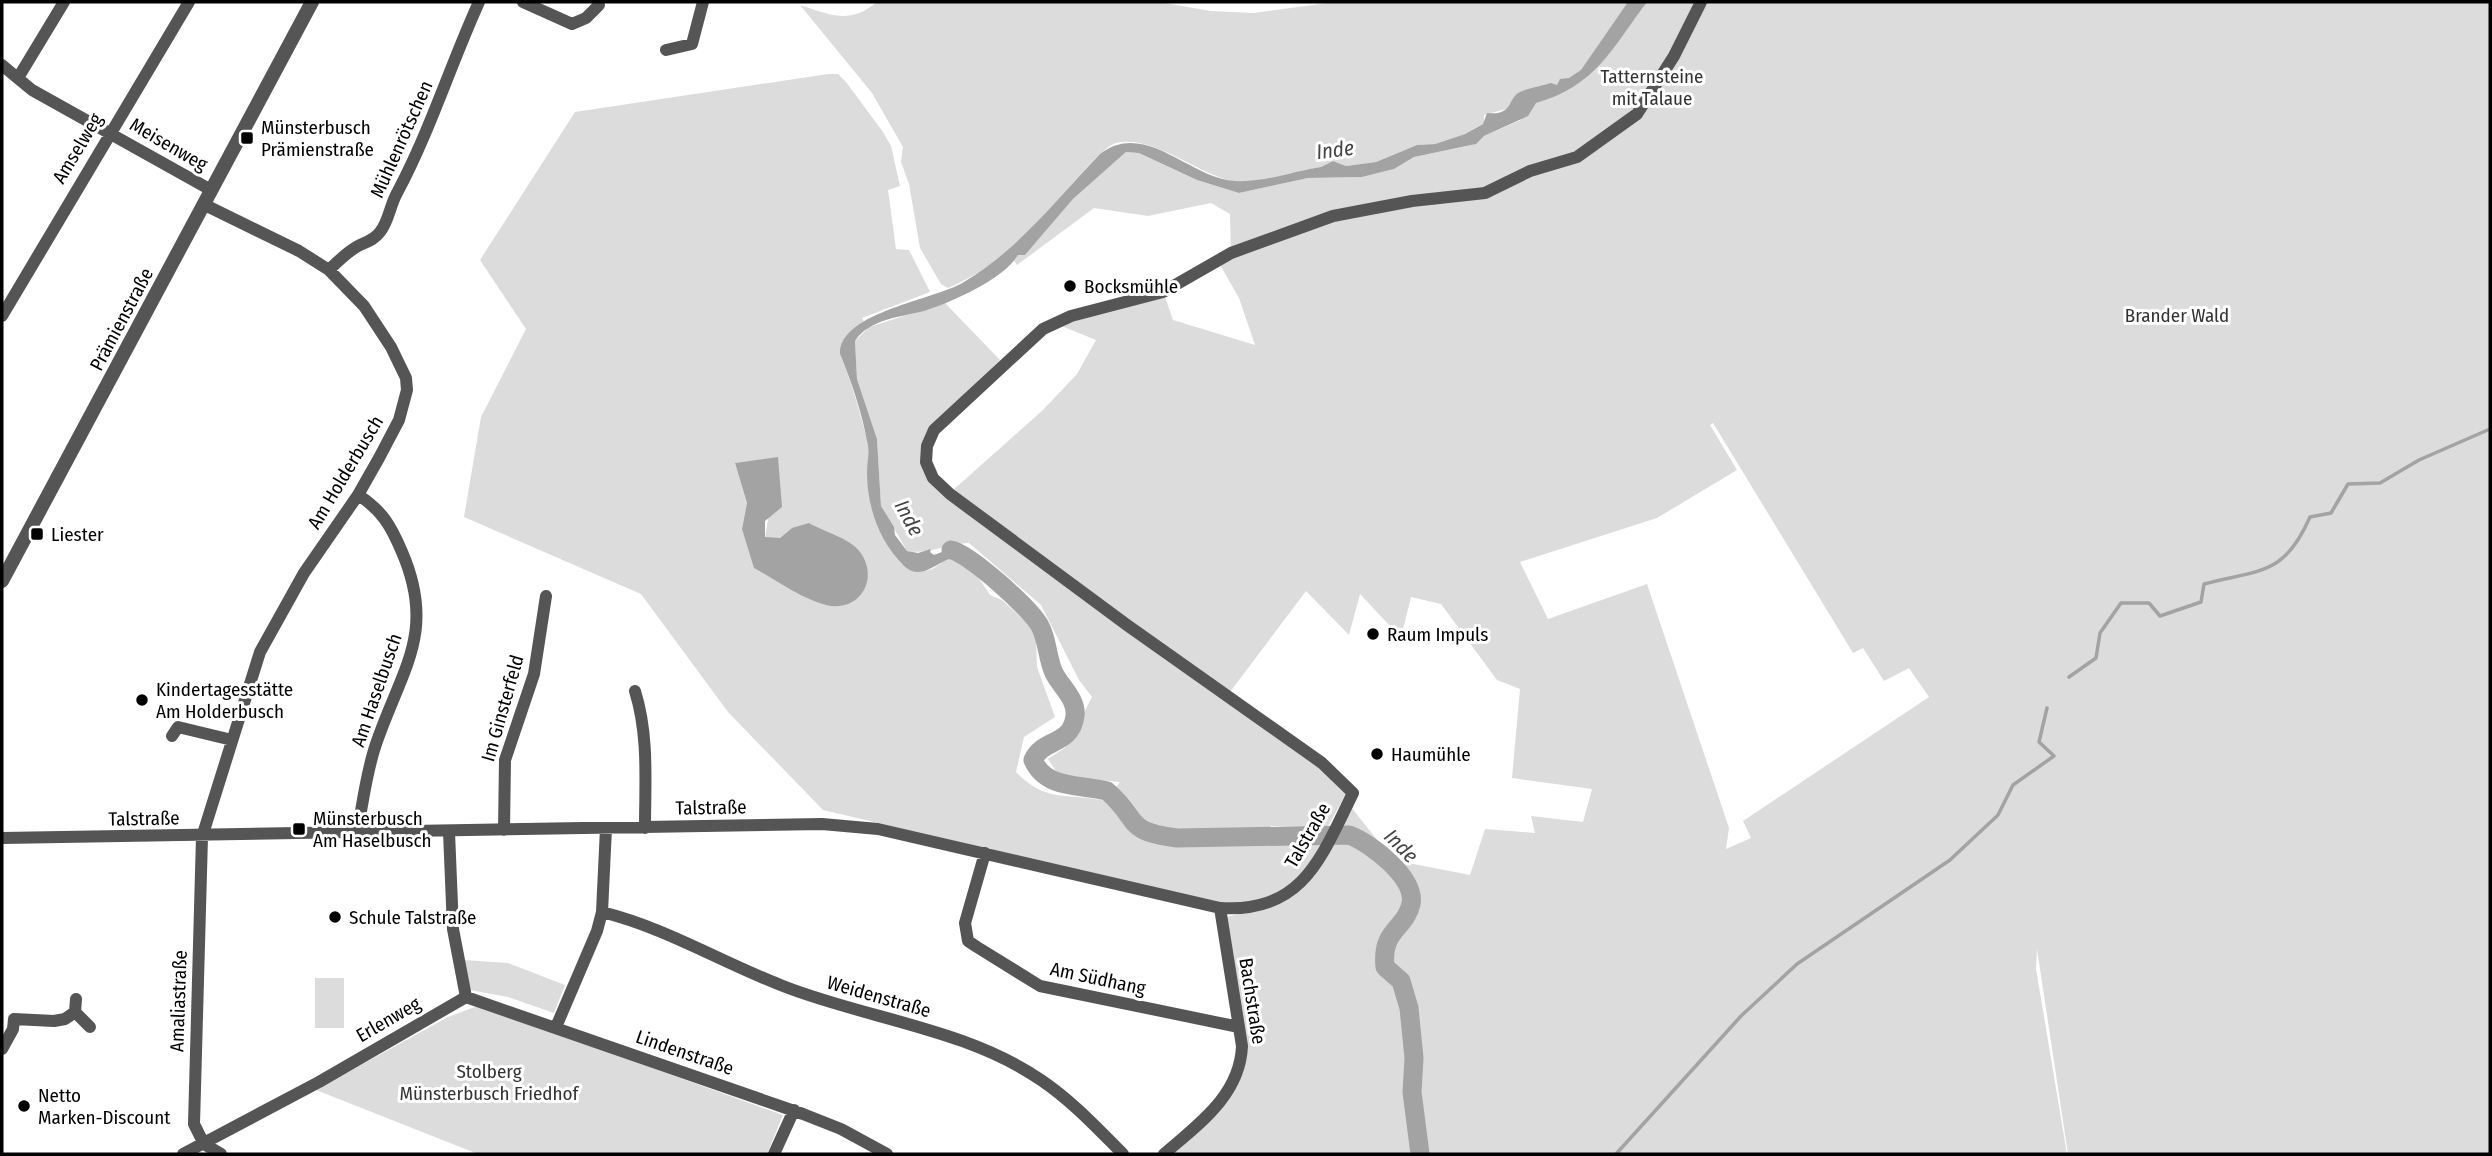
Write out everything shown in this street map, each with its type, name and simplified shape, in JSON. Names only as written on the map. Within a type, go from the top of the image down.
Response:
[{"type":"street","points":[[18,78],[64,2]]},
{"type":"street","name":"Amselweg","points":[[2,316],[189,2]]},
{"type":"street","name":"Prämienstraße","points":[[2,580],[312,2]]},
{"type":"street","name":"Mühlenrötschen","points":[[329,270],[345,255],[370,241],[386,222],[397,192],[427,132],[436,103],[454,68],[460,45],[479,2]]},
{"type":"street","points":[[523,2],[572,24],[586,18],[598,5]]},
{"type":"street","points":[[666,50],[692,44],[703,2]]},
{"type":"street","name":"Talstraße","points":[[2,838],[202,837],[822,824],[878,829],[1220,908],[1257,907],[1287,896],[1301,885],[1353,793],[1322,763],[1126,625],[950,494],[933,478],[926,462],[927,446],[934,430],[1043,329],[1071,316],[1163,292],[1180,285],[1231,253],[1333,216],[1412,201],[1485,193],[1530,171],[1577,157],[1637,114],[1674,56],[1701,2]]},
{"type":"street","name":"Meisenweg","points":[[2,65],[32,90],[211,190]]},
{"type":"street","name":"Am Holderbusch","points":[[202,837],[260,652],[304,573],[358,495],[399,419],[404,405],[406,378],[391,347],[364,306],[329,270],[299,251],[203,204]]},
{"type":"street","name":"Am Haselbusch","points":[[357,833],[376,743],[415,646],[419,606],[410,570],[388,521],[378,508],[358,495]]},
{"type":"street","name":"Im Ginsterfeld","points":[[504,830],[505,760],[534,674],[546,596]]},
{"type":"street","points":[[635,691],[642,715],[645,747],[645,828]]},
{"type":"street","points":[[172,736],[178,727],[232,740]]},
{"type":"street","points":[[556,1027],[597,931],[602,912],[606,828]]},
{"type":"street","points":[[449,832],[453,929],[466,997]]},
{"type":"street","name":"Amaliastraße","points":[[202,837],[194,1124],[204,1144]]},
{"type":"street","name":"Am Südhang","points":[[985,853],[965,923],[968,941],[976,947],[1040,986],[1239,1027]]},
{"type":"street","name":"Bachstraße","points":[[1164,1154],[1202,1122],[1231,1089],[1242,1061],[1220,908]]},
{"type":"street","name":"Weidenstraße","points":[[602,912],[657,929],[810,996],[948,1036],[993,1054],[1039,1079],[1076,1107],[1123,1154]]},
{"type":"street","name":"Lindenstraße","points":[[466,997],[794,1111],[841,1129],[887,1154]]},
{"type":"street","name":"Erlenweg","points":[[183,1154],[466,997]]},
{"type":"street","points":[[2,1049],[13,1029],[14,1019],[65,1019],[75,1006],[90,1027]]},
{"type":"street","points":[[774,1154],[794,1111]]},
{"type":"street","points":[[204,1144],[221,1154]]},
{"type":"green space","points":[[877,2],[1159,2],[1211,11],[1254,13],[1335,2],[2490,2],[2490,1154],[2068,1154],[2037,949],[2036,969],[2067,1154],[1170,1154],[1205,1124],[1225,1101],[1234,1089],[1245,1061],[1227,917],[1286,900],[1351,807],[1393,860],[1470,875],[1485,829],[1535,833],[1531,816],[1583,822],[1592,789],[1512,778],[1520,689],[1497,680],[1441,604],[1411,597],[1403,629],[1391,627],[1360,594],[1349,635],[1306,591],[1230,692],[952,491],[1043,410],[1077,374],[1096,340],[1059,325],[1164,294],[1173,320],[1255,345],[1239,298],[1219,263],[1231,256],[1230,214],[1211,203],[1148,216],[1094,208],[1017,265],[1014,261],[1018,255],[1025,255],[1073,199],[1126,152],[1139,153],[1197,180],[1239,193],[1308,178],[1362,177],[1394,169],[1414,157],[1472,145],[1484,136],[1521,120],[1529,91],[1518,94],[1506,109],[1484,115],[1484,123],[1465,134],[1435,144],[1417,145],[1376,162],[1346,166],[1333,161],[1321,167],[1254,181],[1232,181],[1218,177],[1144,144],[1116,143],[1092,162],[1042,221],[1018,244],[977,273],[948,288],[941,284],[920,248],[909,184],[901,162],[903,147],[872,93],[800,5],[840,16],[858,14]],"holes":[[[1713,423],[1853,653],[1863,648],[1884,681],[1909,668],[1929,697],[1743,821],[1751,838],[1726,849],[1729,828],[1647,584],[1548,619],[1520,562],[1657,518],[1737,470],[1710,425]]]},
{"type":"green space","points":[[828,74],[838,74],[846,82],[891,146],[900,186],[888,190],[896,249],[909,250],[930,292],[862,318],[864,321],[849,333],[840,354],[867,442],[871,501],[883,537],[903,565],[916,571],[931,569],[948,557],[967,560],[990,595],[1002,600],[1030,626],[1036,637],[1037,667],[1055,717],[1024,737],[1016,772],[1027,782],[1048,793],[1106,801],[1120,782],[1059,776],[1048,759],[1066,747],[1092,697],[1079,680],[1041,605],[969,543],[922,552],[907,551],[881,506],[877,439],[857,379],[855,341],[869,327],[945,303],[1000,360],[931,430],[931,479],[1327,773],[1347,792],[1327,828],[1270,826],[1268,839],[1323,843],[1310,868],[1269,900],[1219,903],[823,810],[728,712],[641,594],[464,517],[481,417],[526,329],[480,260],[575,112]],"holes":[[[778,458],[765,538],[780,538],[792,528],[828,534],[847,541],[825,605],[742,529],[747,503],[735,463]]]},
{"type":"green space","points":[[464,960],[508,963],[565,985],[554,1013],[508,997],[470,990]]},
{"type":"green space","points":[[315,978],[344,978],[344,1028],[315,1028]]},
{"type":"green space","name":"Stolberg Münsterbusch Friedhof","points":[[475,1007],[505,1011],[619,1056],[783,1115],[767,1154],[478,1154],[316,1090],[448,1017]]},
{"type":"shaded area","points":[[1628,2],[1647,2],[1612,50],[1588,76],[1557,96],[1536,103],[1528,116],[1484,136],[1476,144],[1414,157],[1394,169],[1362,177],[1308,178],[1239,193],[1197,180],[1139,153],[1126,152],[1073,199],[1025,255],[1018,255],[1001,273],[961,296],[935,307],[886,320],[868,328],[855,341],[857,379],[877,439],[881,506],[894,527],[895,535],[907,551],[918,553],[931,549],[930,552],[934,555],[960,545],[980,557],[971,563],[962,558],[954,558],[921,572],[904,566],[888,547],[876,524],[869,499],[865,430],[840,354],[844,340],[855,328],[891,309],[950,289],[984,269],[1019,240],[1100,154],[1117,145],[1134,143],[1150,146],[1218,178],[1235,181],[1267,179],[1321,167],[1333,161],[1346,166],[1376,162],[1417,145],[1435,144],[1465,134],[1483,124],[1487,113],[1505,110],[1518,93],[1551,83],[1557,85],[1560,79],[1569,78],[1581,70]]},
{"type":"shaded area","points":[[778,457],[782,507],[765,521],[765,537],[780,538],[792,528],[809,523],[856,547],[866,562],[867,583],[857,599],[848,604],[838,606],[817,602],[754,568],[742,529],[747,503],[735,463]]},
{"type":"waterway","points":[[2069,677],[2096,658],[2100,633],[2121,603],[2149,603],[2160,616],[2201,602],[2204,584],[2256,572],[2280,560],[2300,536],[2310,517],[2331,513],[2348,484],[2380,483],[2419,460],[2490,429]]},
{"type":"waterway","name":"Inde","points":[[951,550],[960,553],[985,571],[1034,618],[1043,632],[1054,673],[1074,704],[1075,716],[1068,732],[1043,748],[1033,760],[1046,777],[1065,784],[1107,791],[1140,828],[1160,835],[1177,838],[1349,835],[1380,853],[1407,883],[1411,904],[1408,913],[1390,937],[1385,954],[1385,967],[1401,981],[1409,1008],[1414,1058],[1412,1092],[1420,1154]]},
{"type":"waterway","points":[[1616,1154],[1741,1016],[1797,964],[1950,860],[1998,815],[2013,785],[2054,756],[2039,742],[2047,708]]},
{"type":"place","name":"Münsterbusch Prämienstraße","points":[[247,138]]},
{"type":"place","name":"Bocksmühle","points":[[1070,286]]},
{"type":"place","name":"Liester","points":[[37,534]]},
{"type":"place","name":"Raum Impuls","points":[[1373,634]]},
{"type":"place","name":"Kindertagesstätte Am Holderbusch","points":[[142,700]]},
{"type":"place","name":"Haumühle","points":[[1377,754]]},
{"type":"place","name":"Münsterbusch Am Haselbusch","points":[[299,829]]},
{"type":"place","name":"Schule Talstraße","points":[[335,917]]},
{"type":"place","name":"Netto Marken-Discount","points":[[24,1106]]},
{"type":"park label","name":"Tatternsteine mit Talaue","points":[[1652,87]]},
{"type":"park label","name":"Brander Wald","points":[[2177,315]]}]
